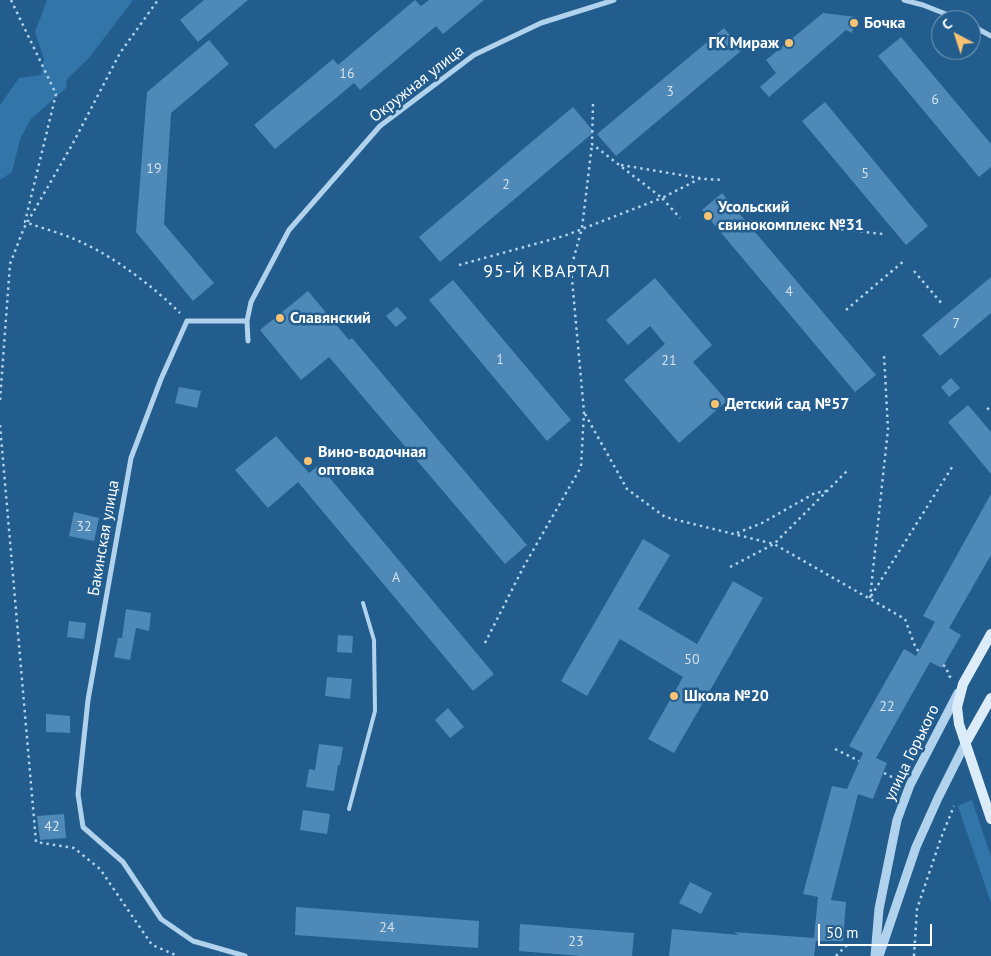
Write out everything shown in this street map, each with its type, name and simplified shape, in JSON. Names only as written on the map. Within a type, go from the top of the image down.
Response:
[{"type":"main road","name":"улица Горького","points":[[991,634],[958,681],[957,707],[959,724],[991,819]]},
{"type":"main road","points":[[966,742],[991,698]]},
{"type":"street","name":"Окружная улица","points":[[247,321],[250,302],[289,230],[380,126],[474,55],[541,23],[614,0]]},
{"type":"street","points":[[904,0],[936,10]]},
{"type":"street","points":[[187,321],[247,321],[248,341]]},
{"type":"street","name":"Бакинская улица","points":[[187,321],[161,379],[131,458],[88,700],[78,794],[83,827],[123,862],[161,919],[193,940],[245,956]]},
{"type":"street","name":"улица Горького","points":[[875,956],[878,909],[897,820],[910,785],[958,681]]},
{"type":"street","points":[[879,956],[916,848],[966,742]]},
{"type":"lane","points":[[349,809],[375,711],[374,640],[363,603]]},
{"type":"path","points":[[0,400],[10,264],[26,222],[56,94],[12,0]]},
{"type":"path","points":[[26,222],[72,144],[120,53],[158,0]]},
{"type":"path","points":[[485,643],[524,566],[581,468],[584,412],[571,268],[582,228],[592,144],[593,104]]},
{"type":"path","points":[[592,144],[662,198],[680,218]]},
{"type":"path","points":[[620,164],[723,180]]},
{"type":"path","points":[[459,265],[564,236],[662,198],[701,178]]},
{"type":"path","points":[[770,221],[883,234]]},
{"type":"path","points":[[26,222],[83,242],[121,266],[166,299],[187,321]]},
{"type":"path","points":[[846,310],[905,260]]},
{"type":"path","points":[[914,271],[943,304]]},
{"type":"path","points":[[870,598],[888,429],[884,355]]},
{"type":"path","points":[[988,408],[991,411]]},
{"type":"path","points":[[584,412],[627,489],[665,517],[774,544],[905,619],[916,649],[919,651]]},
{"type":"path","points":[[0,425],[36,842],[74,848],[100,869],[152,946],[178,956]]},
{"type":"path","points":[[870,598],[954,464]]},
{"type":"path","points":[[730,567],[774,544],[847,471]]},
{"type":"path","points":[[735,534],[762,523],[815,493],[827,490]]},
{"type":"path","points":[[943,665],[946,667],[949,676],[958,681]]},
{"type":"path","points":[[835,749],[859,761]]},
{"type":"path","points":[[884,773],[904,782]]},
{"type":"path","points":[[914,956],[917,909],[954,806]]},
{"type":"path","points":[[836,956],[848,944]]},
{"type":"shaded area","points":[[47,0],[133,0],[89,58],[67,79],[66,88],[31,119],[20,139],[12,172],[0,180],[0,105],[19,78],[41,75],[44,59],[35,32]]},
{"type":"shaded area","points":[[972,800],[991,857],[991,903],[958,806]]},
{"type":"building","points":[[204,0],[248,0],[198,42],[180,20]]},
{"type":"building","points":[[415,0],[421,6],[429,0],[484,0],[443,34],[436,26],[360,90],[354,83],[275,149],[254,125],[333,59],[338,65]]},
{"type":"building","points":[[823,13],[856,17],[852,33],[846,30],[769,97],[760,87],[776,73],[766,60]]},
{"type":"building","points":[[724,28],[742,50],[616,156],[597,134]]},
{"type":"building","points":[[901,37],[991,144],[991,167],[979,177],[878,56]]},
{"type":"building","points":[[209,40],[229,64],[171,113],[164,224],[214,283],[193,301],[136,232],[147,92]]},
{"type":"building","points":[[825,102],[928,226],[906,245],[802,121]]},
{"type":"building","points":[[573,107],[594,132],[440,262],[419,237]]},
{"type":"building","points":[[722,193],[876,375],[855,392],[702,210]]},
{"type":"building","points":[[991,277],[991,313],[940,356],[922,335]]},
{"type":"building","points":[[655,278],[712,345],[693,362],[727,401],[679,443],[624,380],[665,344],[650,326],[628,345],[606,320]]},
{"type":"building","points":[[453,280],[571,420],[547,441],[429,300]]},
{"type":"building","points":[[308,291],[349,340],[352,338],[527,545],[505,564],[329,357],[301,380],[260,330]]},
{"type":"building","points":[[397,307],[407,318],[396,327],[386,316]]},
{"type":"building","points":[[951,378],[960,388],[949,397],[941,387]]},
{"type":"building","points":[[179,387],[201,391],[197,408],[175,403]]},
{"type":"building","points":[[968,405],[991,432],[991,474],[948,422]]},
{"type":"building","points":[[276,436],[309,473],[319,465],[494,674],[473,691],[298,482],[268,508],[235,470]]},
{"type":"building","points":[[991,494],[991,555],[949,628],[961,635],[942,668],[930,662],[876,758],[887,763],[873,799],[858,794],[831,900],[846,902],[843,941],[816,941],[814,956],[669,956],[672,929],[739,935],[734,932],[814,938],[818,897],[803,894],[832,786],[847,789],[863,753],[849,746],[904,649],[916,656],[935,622],[923,616]]},
{"type":"building","points":[[74,512],[99,518],[94,541],[69,536]]},
{"type":"building","points":[[643,539],[670,555],[638,609],[697,644],[733,581],[763,598],[674,753],[648,739],[683,677],[620,639],[587,696],[561,681]]},
{"type":"building","points":[[126,609],[151,613],[149,631],[136,628],[130,660],[114,657],[118,638],[122,638]]},
{"type":"building","points":[[69,621],[86,623],[84,639],[67,637]]},
{"type":"building","points":[[338,635],[353,636],[352,653],[337,652]]},
{"type":"building","points":[[327,677],[352,679],[350,699],[325,696]]},
{"type":"building","points":[[448,708],[464,727],[450,738],[435,720]]},
{"type":"building","points":[[46,714],[70,716],[70,733],[46,732]]},
{"type":"building","points":[[319,744],[343,747],[334,791],[306,787],[309,769],[315,770]]},
{"type":"building","points":[[303,810],[330,814],[327,834],[300,830]]},
{"type":"building","points":[[64,814],[66,838],[40,840],[37,816]]},
{"type":"building","points":[[690,882],[712,893],[701,914],[679,903]]},
{"type":"building","points":[[296,907],[479,921],[478,948],[295,935]]},
{"type":"building","points":[[520,924],[634,933],[632,956],[581,956],[519,951]]},
{"type":"place","name":"Бочка","points":[[854,23]]},
{"type":"place","name":"ГК Мираж","points":[[789,43]]},
{"type":"place","name":"Усольский свинокомплекс №31","points":[[708,216]]},
{"type":"place","name":"Славянский","points":[[280,318]]},
{"type":"place","name":"Детский сад №57","points":[[715,404]]},
{"type":"place","name":"Вино-водочная оптовка","points":[[308,461]]},
{"type":"place","name":"Школа №20","points":[[674,696]]},
{"type":"district","name":"95-Й КВАРТАЛ","points":[[547,272]]}]
